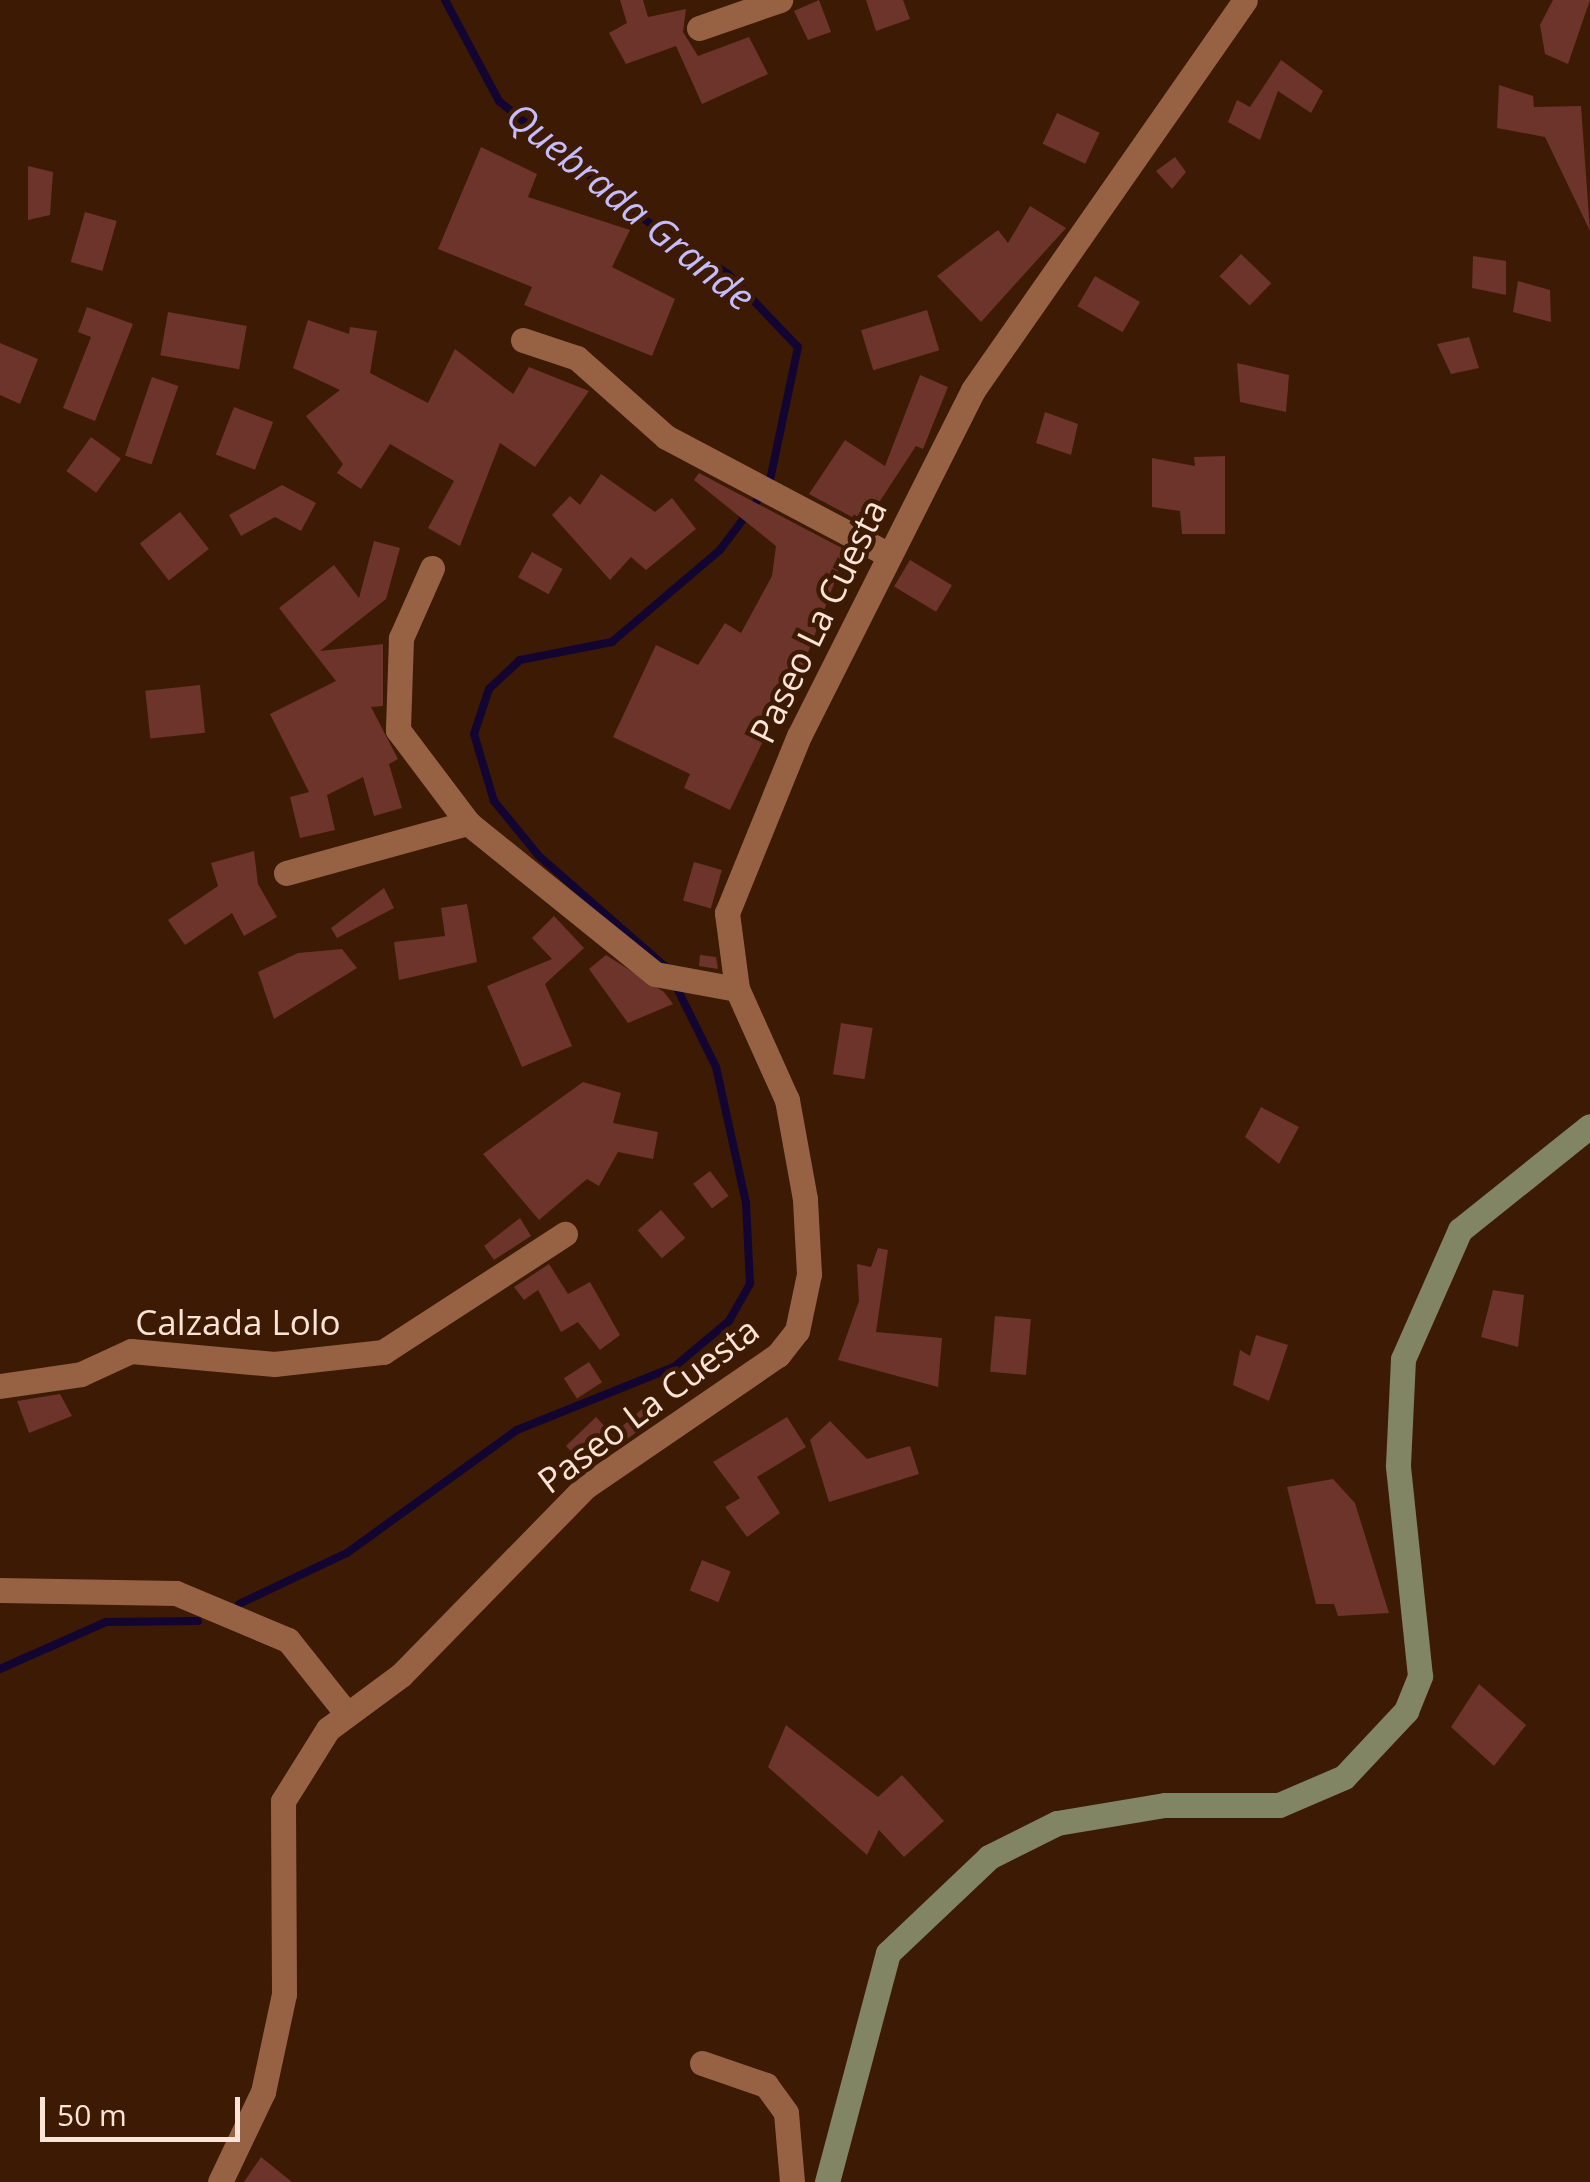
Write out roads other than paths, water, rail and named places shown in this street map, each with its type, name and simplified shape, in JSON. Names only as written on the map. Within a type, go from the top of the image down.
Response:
[{"type":"street","points":[[699,28],[780,0]]},
{"type":"street","name":"Paseo La Cuesta","points":[[220,2182],[263,2092],[284,1994],[283,1801],[328,1729],[401,1675],[585,1487],[778,1355],[797,1331],[809,1274],[806,1199],[787,1100],[737,989],[727,913],[750,844],[973,390],[1241,1]]},
{"type":"street","points":[[523,340],[577,358],[666,436],[889,555]]},
{"type":"street","points":[[432,568],[400,638],[398,730],[468,822],[656,974],[737,989]]},
{"type":"street","points":[[286,873],[468,822]]},
{"type":"street","points":[[827,2182],[888,1953],[988,1857],[1057,1823],[1164,1805],[1279,1806],[1344,1776],[1406,1710],[1420,1676],[1398,1465],[1403,1359],[1460,1230],[1590,1126]]},
{"type":"street","name":"Calzada Lolo","points":[[0,1386],[81,1374],[132,1351],[274,1364],[383,1352],[565,1234]]},
{"type":"street","points":[[0,1590],[176,1593],[288,1640],[348,1714]]},
{"type":"street","points":[[702,2063],[766,2085],[786,2113],[792,2182]]},
{"type":"waterway","name":"Quebrada Grande","points":[[445,0],[499,101],[636,214],[728,274],[798,347],[769,485],[720,550],[612,642],[520,660],[489,689],[474,734],[494,801],[539,856],[668,969]]},
{"type":"waterway","name":"Quebrada Grande","points":[[239,1604],[347,1553],[517,1430],[674,1367],[729,1321],[750,1284],[746,1203],[716,1067],[674,982]]},
{"type":"waterway","name":"Quebrada Grande","points":[[0,1669],[106,1622],[198,1621]]}]
